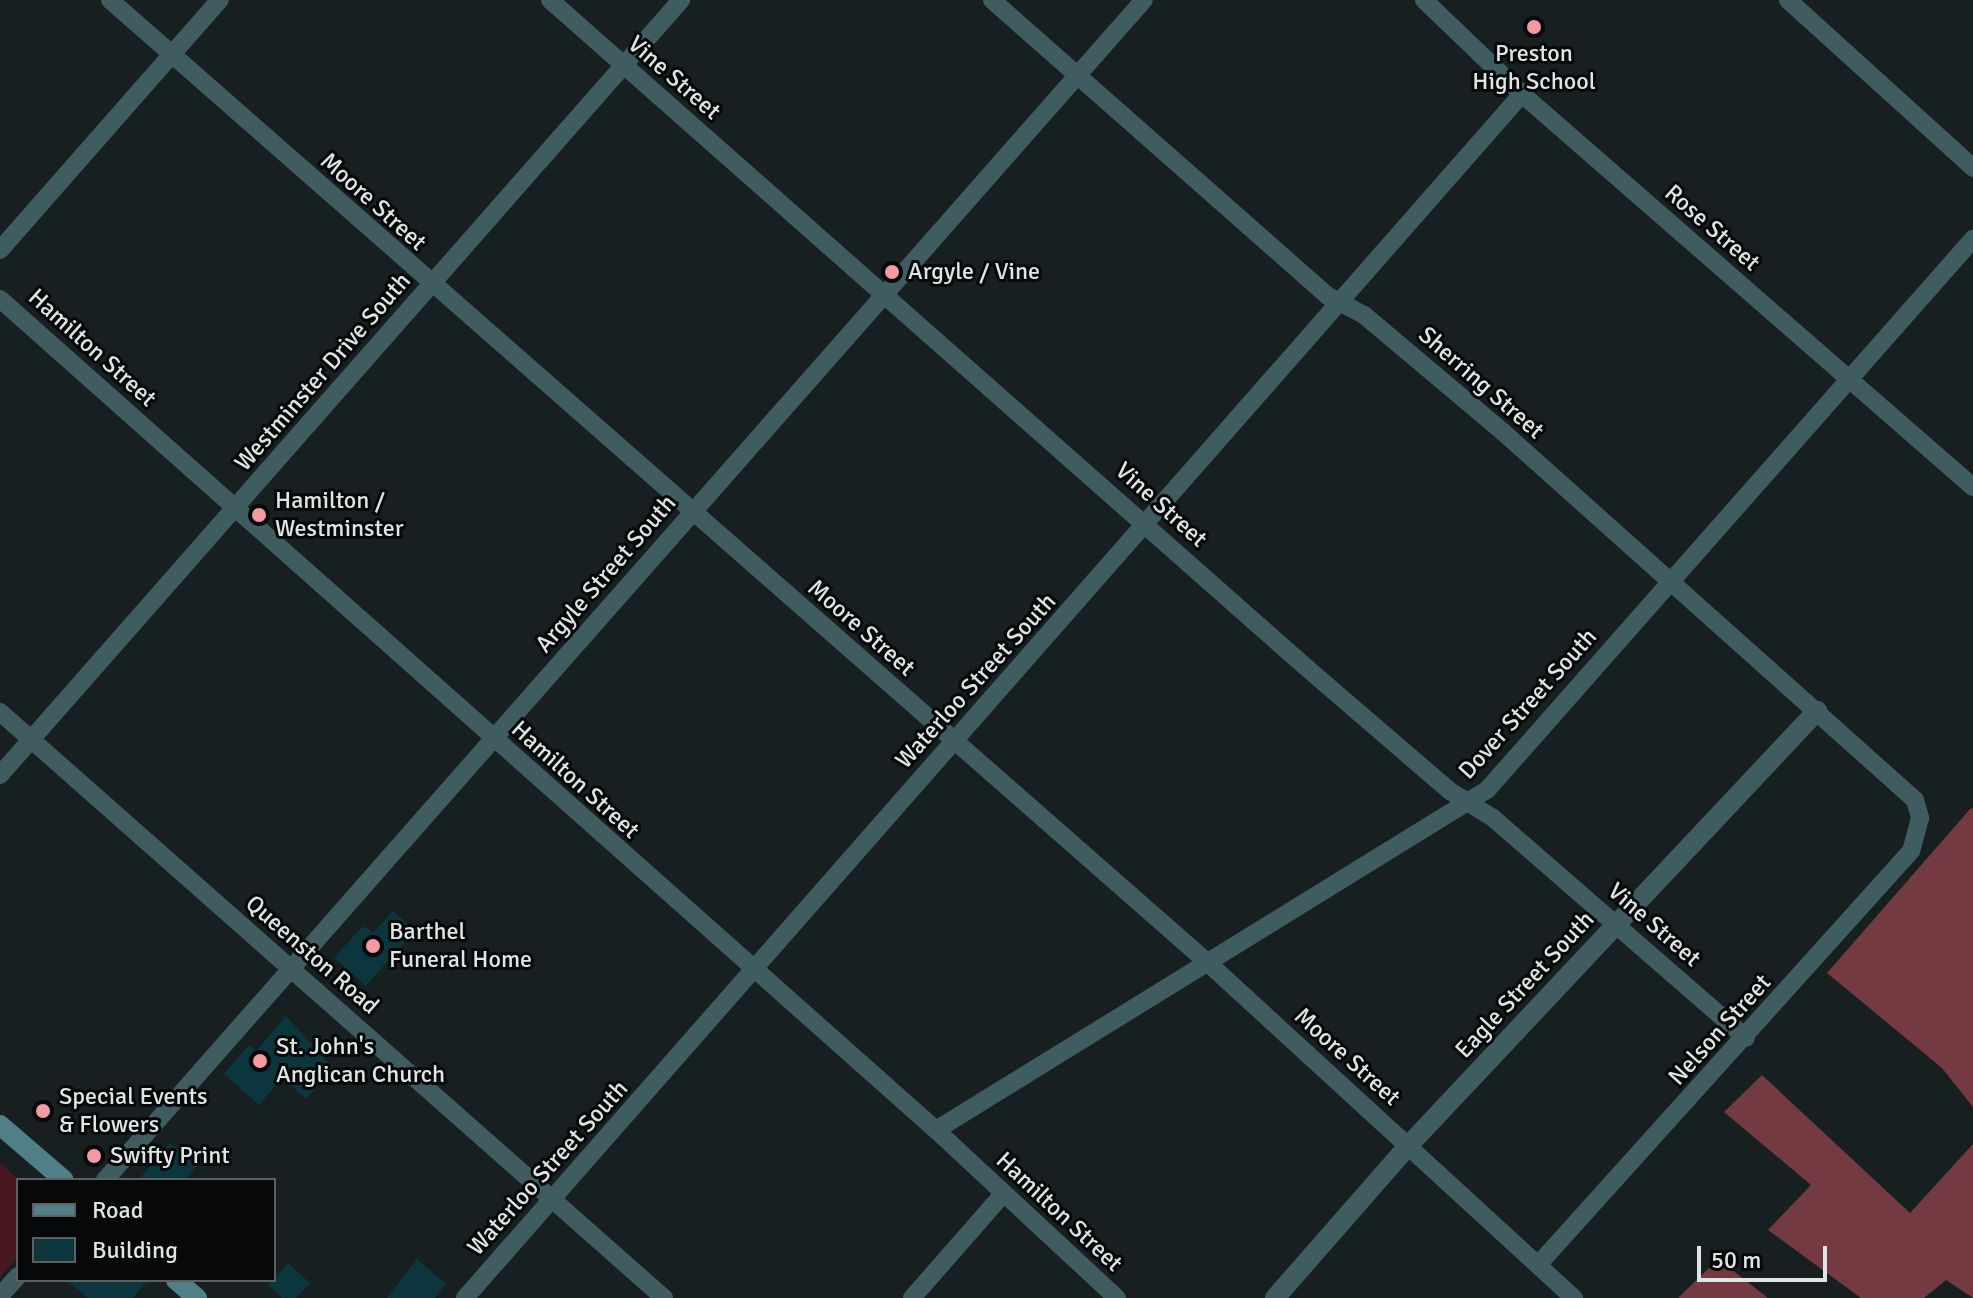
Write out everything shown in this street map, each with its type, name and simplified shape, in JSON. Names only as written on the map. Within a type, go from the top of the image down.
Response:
[{"type":"main road","points":[[0,1125],[62,1178]]},
{"type":"main road","points":[[178,1282],[197,1298]]},
{"type":"street","name":"Moore Street","points":[[110,0],[430,285],[1207,962],[1574,1298]]},
{"type":"street","points":[[0,250],[220,0]]},
{"type":"street","name":"Vine Street","points":[[550,0],[1148,525],[1746,1038]]},
{"type":"street","name":"Westminster Drive South","points":[[0,775],[681,0]]},
{"type":"street","name":"Sherring Street","points":[[992,0],[1344,304],[1672,581],[1901,784],[1920,818]]},
{"type":"street","name":"Argyle Street South","points":[[107,1178],[1144,0]]},
{"type":"street","name":"Rose Street","points":[[1424,0],[1522,94],[1973,487]]},
{"type":"street","points":[[1788,0],[1973,168]]},
{"type":"street","name":"Waterloo Street South","points":[[465,1298],[755,971],[953,741],[1344,304],[1522,94]]},
{"type":"street","name":"Dover Street South","points":[[936,1130],[1469,803],[1672,581],[1973,239]]},
{"type":"street","name":"Hamilton Street","points":[[0,299],[936,1130],[1117,1298]]},
{"type":"street","name":"Eagle Street South","points":[[1275,1298],[1409,1145],[1817,711]]},
{"type":"street","name":"Queenston Road","points":[[0,712],[664,1298]]},
{"type":"street","name":"Nelson Street","points":[[1538,1265],[1746,1038],[1911,851],[1920,818]]},
{"type":"street","points":[[912,1298],[1003,1194]]},
{"type":"street","points":[[0,1296],[16,1278]]},
{"type":"shaded area","points":[[1971,808],[1973,1107],[1942,1068],[1827,973]]},
{"type":"shaded area","points":[[1762,1075],[1910,1213],[1973,1144],[1973,1298],[1946,1280],[1924,1298],[1861,1298],[1768,1230],[1811,1185],[1724,1112]]},
{"type":"shaded area","points":[[0,1163],[18,1178],[16,1259],[0,1277]]},
{"type":"shaded area","points":[[1718,1259],[1768,1298],[1678,1298]]},
{"type":"building","name":"Barthel Funeral Home","points":[[393,911],[415,930],[366,986],[334,958],[359,930],[365,926],[373,933]]},
{"type":"building","name":"St. John's Anglican Church","points":[[286,1016],[333,1068],[306,1099],[282,1078],[259,1105],[224,1074],[249,1045],[256,1051]]},
{"type":"building","points":[[170,1143],[197,1166],[187,1178],[140,1178]]},
{"type":"building","points":[[417,1259],[446,1284],[435,1298],[387,1298]]},
{"type":"building","points":[[288,1263],[310,1283],[296,1298],[282,1298],[268,1285],[276,1282],[276,1276]]},
{"type":"building","points":[[68,1282],[146,1282],[133,1298],[88,1298]]},
{"type":"place","name":"Preston High School","points":[[1534,27]]},
{"type":"place","name":"Argyle / Vine","points":[[892,272]]},
{"type":"place","name":"Hamilton / Westminster","points":[[259,515]]},
{"type":"place","name":"Barthel Funeral Home","points":[[373,946]]},
{"type":"place","name":"St. John's Anglican Church","points":[[260,1061]]},
{"type":"place","name":"Special Events & Flowers","points":[[43,1111]]},
{"type":"place","name":"Swifty Print","points":[[94,1156]]}]
